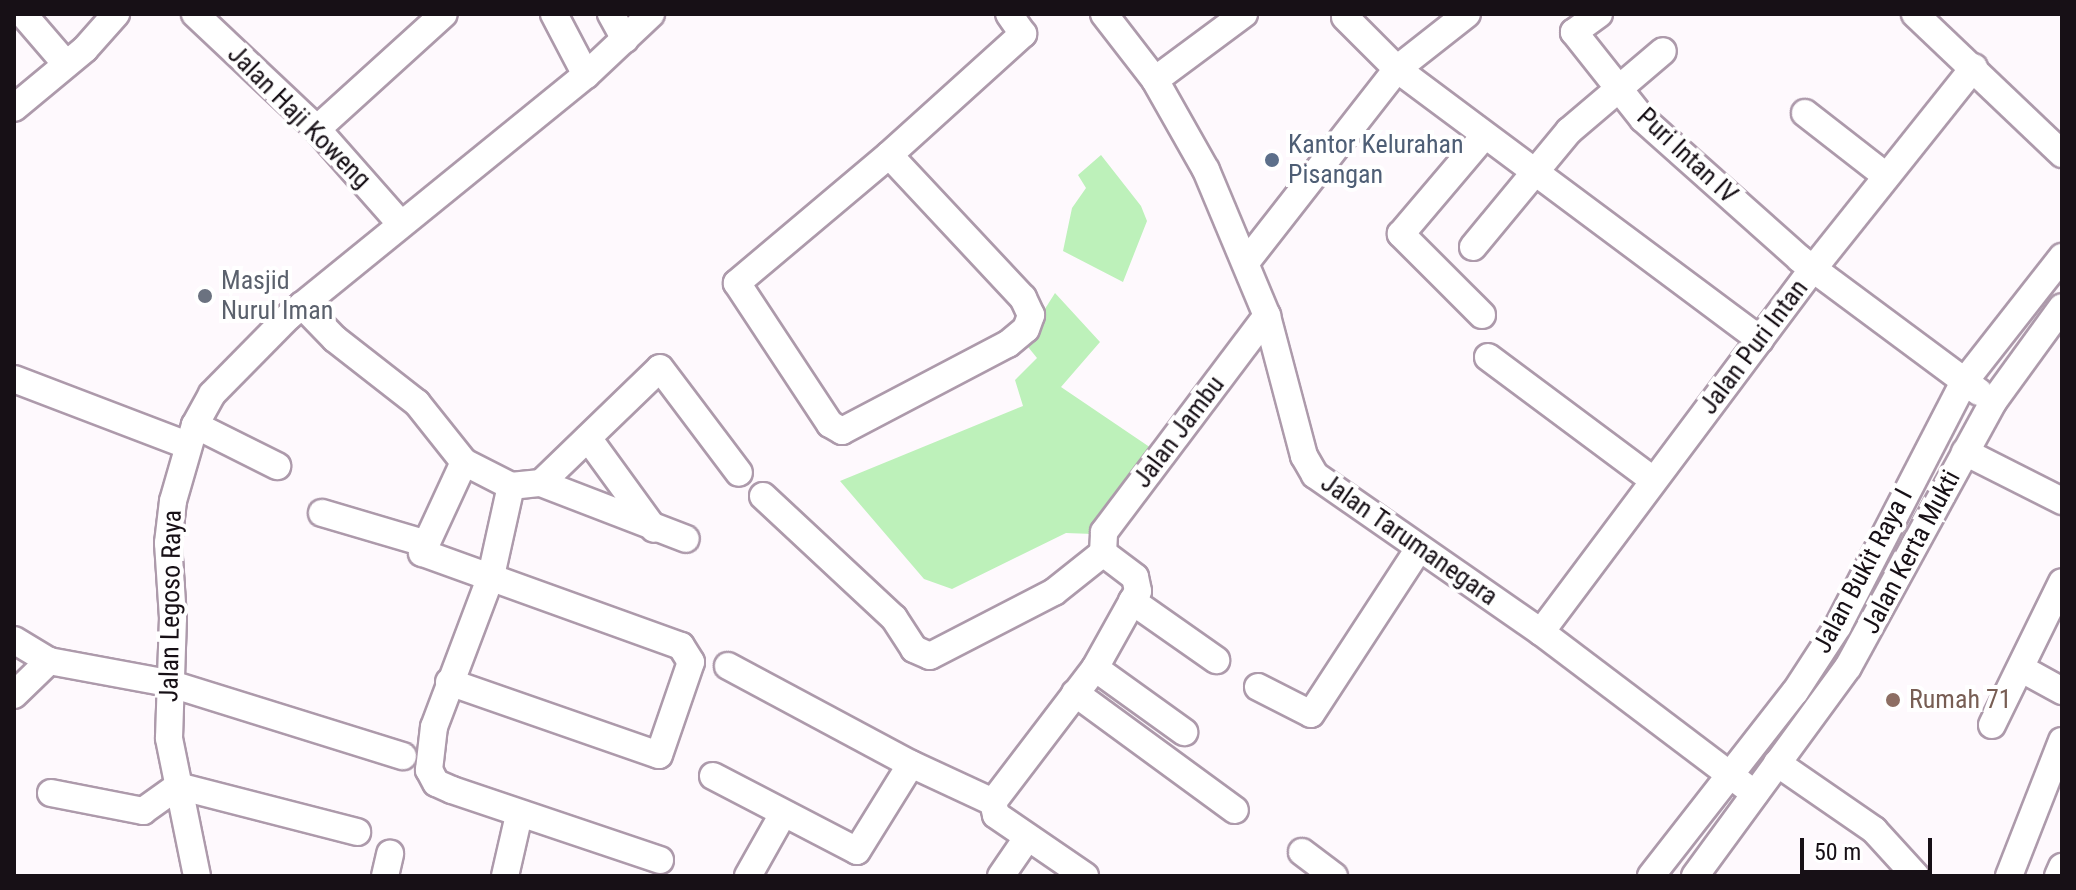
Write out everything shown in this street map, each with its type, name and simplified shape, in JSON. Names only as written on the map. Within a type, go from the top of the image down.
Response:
[{"type":"street","points":[[23,14],[66,64]]},
{"type":"street","points":[[17,99],[66,64],[116,14]]},
{"type":"street","name":"Jalan Haji Koweng","points":[[195,14],[317,129],[400,223]]},
{"type":"street","points":[[317,129],[444,14]]},
{"type":"street","points":[[554,14],[586,75]]},
{"type":"street","points":[[611,14],[625,39]]},
{"type":"street","name":"Jalan Legoso Raya","points":[[197,876],[169,738],[168,683],[173,618],[168,522],[191,435],[212,394],[302,318],[400,223],[586,75],[651,14]]},
{"type":"street","points":[[889,155],[1023,298],[1031,315],[1026,329],[1008,344],[842,431],[830,424],[737,283],[889,155],[1023,34],[1009,14]]},
{"type":"street","name":"Jalan Tarumanegara","points":[[1104,14],[1155,80],[1206,170],[1247,261],[1267,316],[1308,465],[1418,550],[1541,632],[1741,785]]},
{"type":"street","points":[[1155,80],[1244,14]]},
{"type":"street","points":[[1247,261],[1397,69],[1467,14]]},
{"type":"street","name":"Puri Intan IV","points":[[1599,14],[1574,32],[1618,90],[1654,129],[1813,269],[1993,402]]},
{"type":"street","points":[[1915,14],[1974,67],[2041,139],[2062,154]]},
{"type":"street","points":[[1345,17],[1397,69],[1533,174],[1760,340]]},
{"type":"street","points":[[1473,247],[1569,131],[1663,51]]},
{"type":"street","name":"Jalan Puri Intan","points":[[1541,632],[1813,269],[1974,67]]},
{"type":"street","points":[[1805,113],[1886,176]]},
{"type":"street","points":[[1482,315],[1401,234],[1484,136]]},
{"type":"street","name":"Jalan Bukit Raya I","points":[[1651,876],[1741,785],[1838,626],[1880,537],[1964,382],[2062,257]]},
{"type":"street","points":[[2032,295],[2060,310]]},
{"type":"street","name":"Jalan Kerta Mukti","points":[[1741,785],[1777,763],[1848,667],[1907,552],[1993,402],[2060,310]]},
{"type":"street","name":"Jalan Jambu","points":[[1103,553],[1104,532],[1267,316]]},
{"type":"street","points":[[302,318],[409,420],[437,431],[464,462],[511,486],[541,483],[686,539]]},
{"type":"street","points":[[1488,357],[1653,480]]},
{"type":"street","points":[[541,483],[660,368],[739,473]]},
{"type":"street","points":[[14,379],[191,435],[277,466]]},
{"type":"street","points":[[588,438],[654,529]]},
{"type":"street","points":[[1968,446],[2046,484],[2062,501]]},
{"type":"street","points":[[449,682],[652,755],[664,749],[691,662],[689,652],[491,576],[425,555],[424,543],[464,462]]},
{"type":"street","points":[[511,486],[491,576],[434,727],[429,770],[436,783],[519,815],[660,860]]},
{"type":"street","points":[[763,496],[894,618],[914,649],[930,656],[1054,592],[1103,553],[1135,577],[1138,591],[1095,668],[993,802],[996,815],[1085,876]]},
{"type":"street","points":[[322,513],[424,543]]},
{"type":"street","points":[[1880,537],[1907,552]]},
{"type":"street","points":[[1258,687],[1311,714],[1418,550]]},
{"type":"street","points":[[1992,725],[2022,669],[2052,626],[2062,582]]},
{"type":"street","points":[[1132,601],[1216,660]]},
{"type":"street","points":[[14,640],[49,661],[168,683],[403,756]]},
{"type":"street","points":[[14,695],[49,661]]},
{"type":"street","points":[[728,666],[911,764],[993,802]]},
{"type":"street","points":[[1095,668],[1184,732]]},
{"type":"street","points":[[2022,669],[2062,691]]},
{"type":"street","points":[[1075,693],[1235,810]]},
{"type":"street","points":[[2009,876],[2062,741]]},
{"type":"street","points":[[1777,763],[1874,830],[1916,876]]},
{"type":"street","points":[[713,776],[853,850],[862,849],[911,764]]},
{"type":"street","points":[[1708,871],[1741,785]]},
{"type":"street","points":[[51,793],[143,811],[178,786],[357,832]]},
{"type":"street","points":[[748,876],[783,814]]},
{"type":"street","points":[[505,876],[519,815]]},
{"type":"street","points":[[1001,876],[1027,838]]},
{"type":"street","points":[[1302,852],[1334,876]]},
{"type":"street","points":[[2058,876],[2062,867]]},
{"type":"green space","points":[[1101,155],[1141,206],[1147,221],[1123,282],[1063,251],[1072,208],[1086,188],[1078,175]]},
{"type":"green space","points":[[1055,293],[1100,342],[1061,387],[1154,450],[1093,534],[1066,533],[952,589],[924,579],[840,481],[1023,406],[1015,380],[1037,358],[1024,342]]},
{"type":"place","name":"Kantor Kelurahan Pisangan","points":[[1272,160]]},
{"type":"place","name":"Masjid Nurul Iman","points":[[205,296]]},
{"type":"place","name":"Rumah 71","points":[[1893,700]]}]
